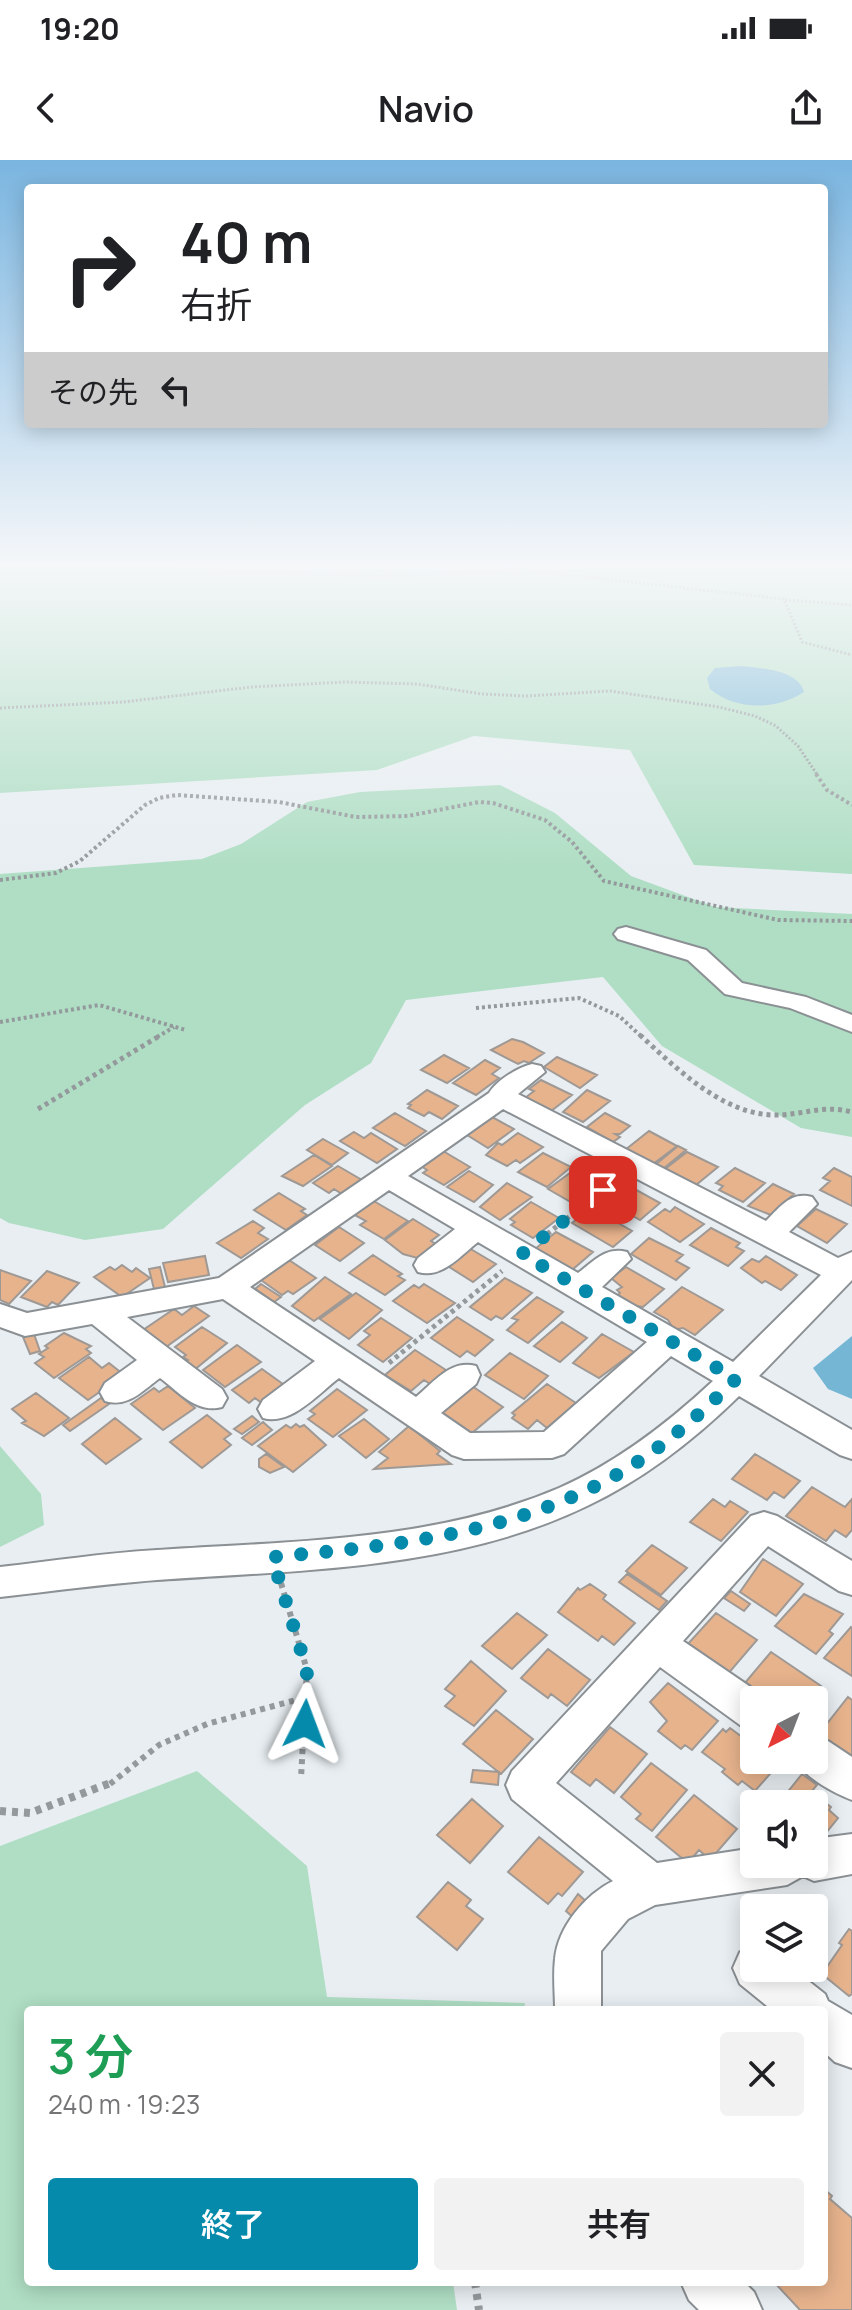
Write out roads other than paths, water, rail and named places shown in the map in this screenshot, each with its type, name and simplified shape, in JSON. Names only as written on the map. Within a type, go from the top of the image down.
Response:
[{"type":"street","points":[[626,934],[697,955],[734,989],[797,1002],[852,1024]]},
{"type":"street","points":[[0,1315],[25,1325],[228,1287],[502,1097],[503,1092],[532,1072]]},
{"type":"street","points":[[0,1582],[403,1545],[487,1526],[553,1506],[622,1471],[686,1426],[846,1267],[768,1235],[502,1097]]},
{"type":"street","points":[[388,1177],[838,1438],[852,1455]]},
{"type":"street","points":[[768,1235],[802,1204]]},
{"type":"street","points":[[429,1265],[476,1228]]},
{"type":"street","points":[[580,1288],[616,1259]]},
{"type":"street","points":[[228,1287],[464,1446],[552,1445],[669,1340]]},
{"type":"street","points":[[99,1312],[210,1398]]},
{"type":"street","points":[[117,1392],[160,1361]]},
{"type":"street","points":[[275,1409],[338,1361]]},
{"type":"street","points":[[418,1414],[464,1375]]},
{"type":"street","points":[[651,1885],[527,1785],[764,1526],[852,1580]]},
{"type":"street","points":[[656,1643],[740,1702]]},
{"type":"street","points":[[828,1764],[852,1781]]},
{"type":"street","points":[[828,1858],[852,1854]]},
{"type":"street","points":[[578,2006],[577,1958],[582,1940],[612,1904],[651,1885],[740,1871]]},
{"type":"street","points":[[774,1982],[804,2006]]},
{"type":"street","points":[[828,2025],[852,2045]]},
{"type":"street","points":[[711,2286],[736,2310]]},
{"type":"water","points":[[715,668],[768,669],[795,679],[804,692],[782,702],[757,706],[720,696],[710,689],[707,678]]},
{"type":"water","points":[[852,1336],[852,1399],[828,1389],[813,1368]]}]
